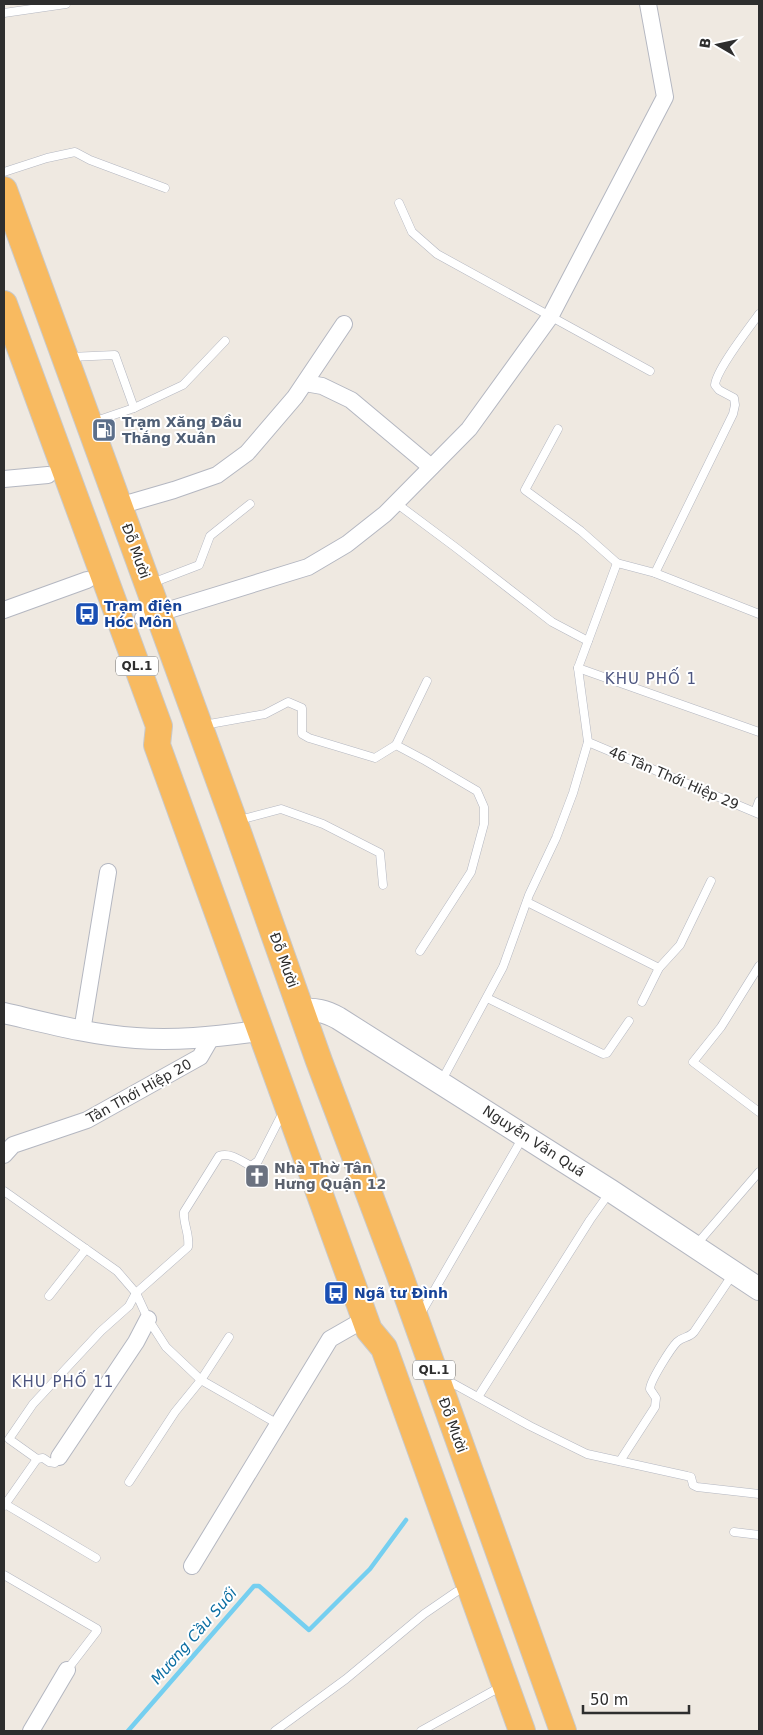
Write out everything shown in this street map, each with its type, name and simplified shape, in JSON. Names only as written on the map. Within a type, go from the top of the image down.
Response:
[{"type":"highway","name":"Đỗ Mười","points":[[4,190],[148,585],[151,616],[179,713],[193,733],[416,1322],[563,1731]]},
{"type":"highway","name":"Đỗ Mười","points":[[4,236],[151,616],[200,726],[298,1012],[315,1071],[409,1320],[407,1344],[548,1731]]},
{"type":"highway","name":"QL.1","points":[[4,304],[159,726],[157,745],[358,1323],[456,1592],[498,1688],[522,1731]]},
{"type":"highway","name":"QL.1","points":[[4,353],[256,1031]]},
{"type":"highway","name":"QL.1","points":[[285,1112],[369,1330],[384,1348],[498,1688],[506,1731]]},
{"type":"main road","name":"Nguyễn Văn Quá","points":[[298,1012],[315,1009],[338,1018],[611,1191],[759,1289]]},
{"type":"street","points":[[151,616],[308,567],[347,544],[385,514],[469,429],[550,317],[665,97],[648,4]]},
{"type":"street","points":[[119,506],[218,475],[247,454],[295,397],[344,324]]},
{"type":"street","points":[[305,383],[322,386],[351,400],[432,467]]},
{"type":"street","points":[[4,479],[48,475]]},
{"type":"street","points":[[4,610],[87,580]]},
{"type":"street","points":[[82,1030],[108,872]]},
{"type":"street","points":[[4,1013],[82,1030],[136,1038],[211,1038],[256,1031]]},
{"type":"street","name":"Tân Thới Hiệp 20","points":[[4,1155],[13,1145],[87,1120],[200,1057],[211,1038]]},
{"type":"street","points":[[59,1457],[136,1342],[148,1319]]},
{"type":"street","points":[[192,1566],[330,1340],[358,1323]]},
{"type":"street","points":[[31,1731],[67,1670]]},
{"type":"lane","points":[[4,13],[66,4]]},
{"type":"lane","points":[[4,172],[47,158],[75,152],[107,167],[165,188]]},
{"type":"lane","points":[[399,203],[412,232],[437,254],[650,371]]},
{"type":"lane","points":[[655,573],[733,414],[734,398],[719,390],[715,385],[716,380],[722,367],[759,314]]},
{"type":"lane","points":[[89,424],[134,408],[183,385],[225,341]]},
{"type":"lane","points":[[65,357],[115,355],[134,408]]},
{"type":"lane","points":[[558,429],[525,490],[582,531],[617,563],[655,573],[758,614],[759,604]]},
{"type":"lane","points":[[396,503],[455,546],[552,622],[588,641]]},
{"type":"lane","points":[[148,585],[199,565],[210,536],[250,504]]},
{"type":"lane","points":[[441,1082],[503,967],[526,902],[556,838],[573,793],[588,742],[578,668],[617,563]]},
{"type":"lane","points":[[578,668],[759,732]]},
{"type":"lane","points":[[200,726],[265,714],[288,702],[302,708],[302,734],[309,738],[375,758],[396,745],[427,681]]},
{"type":"lane","name":"46 Tân Thới Hiệp 29","points":[[588,742],[757,813]]},
{"type":"lane","points":[[396,745],[477,791],[484,807],[484,824],[471,872],[420,951]]},
{"type":"lane","points":[[757,813],[759,801]]},
{"type":"lane","points":[[234,821],[282,809],[323,824],[380,852],[383,885]]},
{"type":"lane","points":[[642,1002],[659,968],[680,945],[711,881]]},
{"type":"lane","points":[[526,902],[659,968]]},
{"type":"lane","points":[[759,966],[721,1027],[693,1062],[759,1112]]},
{"type":"lane","points":[[487,998],[602,1054],[611,1048],[629,1021]]},
{"type":"lane","points":[[59,1457],[55,1463],[43,1458],[37,1459],[9,1440],[33,1404],[101,1330],[129,1306],[136,1293],[188,1247],[189,1239],[183,1220],[184,1212],[219,1156],[231,1156],[250,1166],[254,1165],[285,1112]]},
{"type":"lane","points":[[416,1322],[524,1135]]},
{"type":"lane","points":[[695,1246],[759,1172]]},
{"type":"lane","points":[[4,1191],[117,1271],[136,1293],[148,1319],[166,1347],[201,1380],[278,1424]]},
{"type":"lane","points":[[478,1397],[590,1220],[611,1191]]},
{"type":"lane","points":[[49,1296],[86,1249]]},
{"type":"lane","points":[[620,1461],[655,1406],[656,1398],[650,1389],[651,1382],[677,1342],[691,1336],[734,1272]]},
{"type":"lane","points":[[129,1482],[174,1412],[201,1380],[229,1337]]},
{"type":"lane","points":[[435,1373],[530,1426],[587,1454],[687,1476],[690,1477],[697,1487],[759,1494]]},
{"type":"lane","points":[[37,1459],[4,1505],[96,1558]]},
{"type":"lane","points":[[734,1532],[759,1535]]},
{"type":"lane","points":[[4,1575],[97,1629],[67,1670]]},
{"type":"lane","points":[[275,1731],[346,1679],[424,1614],[456,1592]]},
{"type":"lane","points":[[421,1731],[498,1688]]},
{"type":"waterway","name":"Mương Cầu Suối","points":[[128,1731],[254,1586],[259,1586],[309,1630],[370,1569],[406,1520]]},
{"type":"place","name":"Trạm Xăng Đầu Thắng Xuân","points":[[104,430]]},
{"type":"place","name":"Trạm điện Hóc Môn","points":[[87,614]]},
{"type":"place","name":"Nhà Thờ Tân Hưng Quận 12","points":[[257,1176]]},
{"type":"place","name":"Ngã tư Đình","points":[[336,1293]]},
{"type":"district","name":"KHU PHỐ 1","points":[[651,679]]},
{"type":"district","name":"KHU PHỐ 11","points":[[63,1382]]}]
